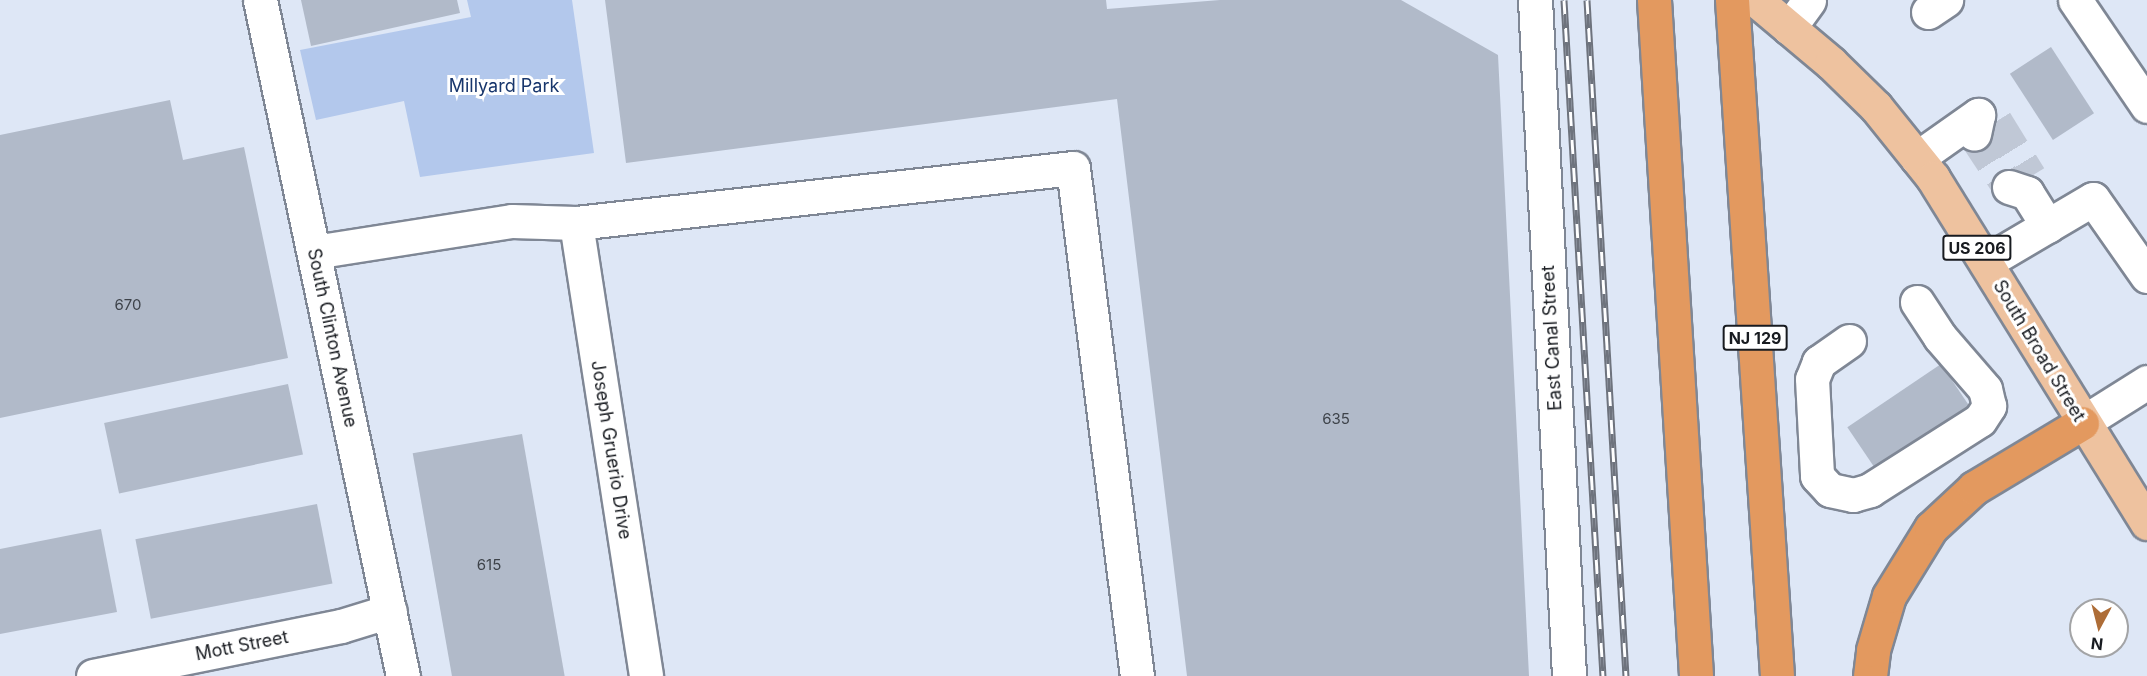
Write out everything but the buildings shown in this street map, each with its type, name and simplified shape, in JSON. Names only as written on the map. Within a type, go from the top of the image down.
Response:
[{"type":"highway","points":[[1654,0],[1696,676]]},
{"type":"highway","name":"NJ 129","points":[[1732,0],[1777,676]]},
{"type":"highway","points":[[1870,676],[1873,650],[1889,596],[1931,528],[1974,488],[2082,423]]},
{"type":"main road","name":"South Broad Street","points":[[1770,12],[1876,107],[1917,158],[1986,262],[2082,423],[2147,523]]},
{"type":"street","name":"South Clinton Avenue","points":[[260,0],[403,676]]},
{"type":"street","name":"East Canal Street","points":[[1534,0],[1569,676]]},
{"type":"street","points":[[1770,12],[1809,0]]},
{"type":"street","points":[[2075,0],[2147,106]]},
{"type":"street","points":[[1917,158],[1983,123]]},
{"type":"street","points":[[314,252],[512,221],[576,223],[1072,168],[1137,676]]},
{"type":"street","points":[[2022,185],[2048,226]]},
{"type":"street","points":[[1986,262],[2093,199],[2147,276]]},
{"type":"street","name":"Joseph Gruerio Drive","points":[[576,223],[646,676]]},
{"type":"street","points":[[1849,341],[1819,362],[1812,379],[1817,476],[1830,490],[1853,495],[1870,490],[1980,420],[1989,406],[1985,389],[1940,337],[1917,302]]},
{"type":"street","points":[[2082,423],[2147,381]]},
{"type":"street","name":"Mott Street","points":[[93,676],[152,670],[341,626],[390,611]]},
{"type":"green space","name":"Millyard Park","points":[[467,0],[572,0],[594,153],[420,177],[404,101],[316,120],[300,50],[471,17]]},
{"type":"tunnel","points":[[1996,121],[2030,176]]},
{"type":"tunnel","points":[[1974,134],[2009,187]]},
{"type":"railway","points":[[1564,0],[1603,676]]},
{"type":"railway","points":[[1587,0],[1626,676]]}]
